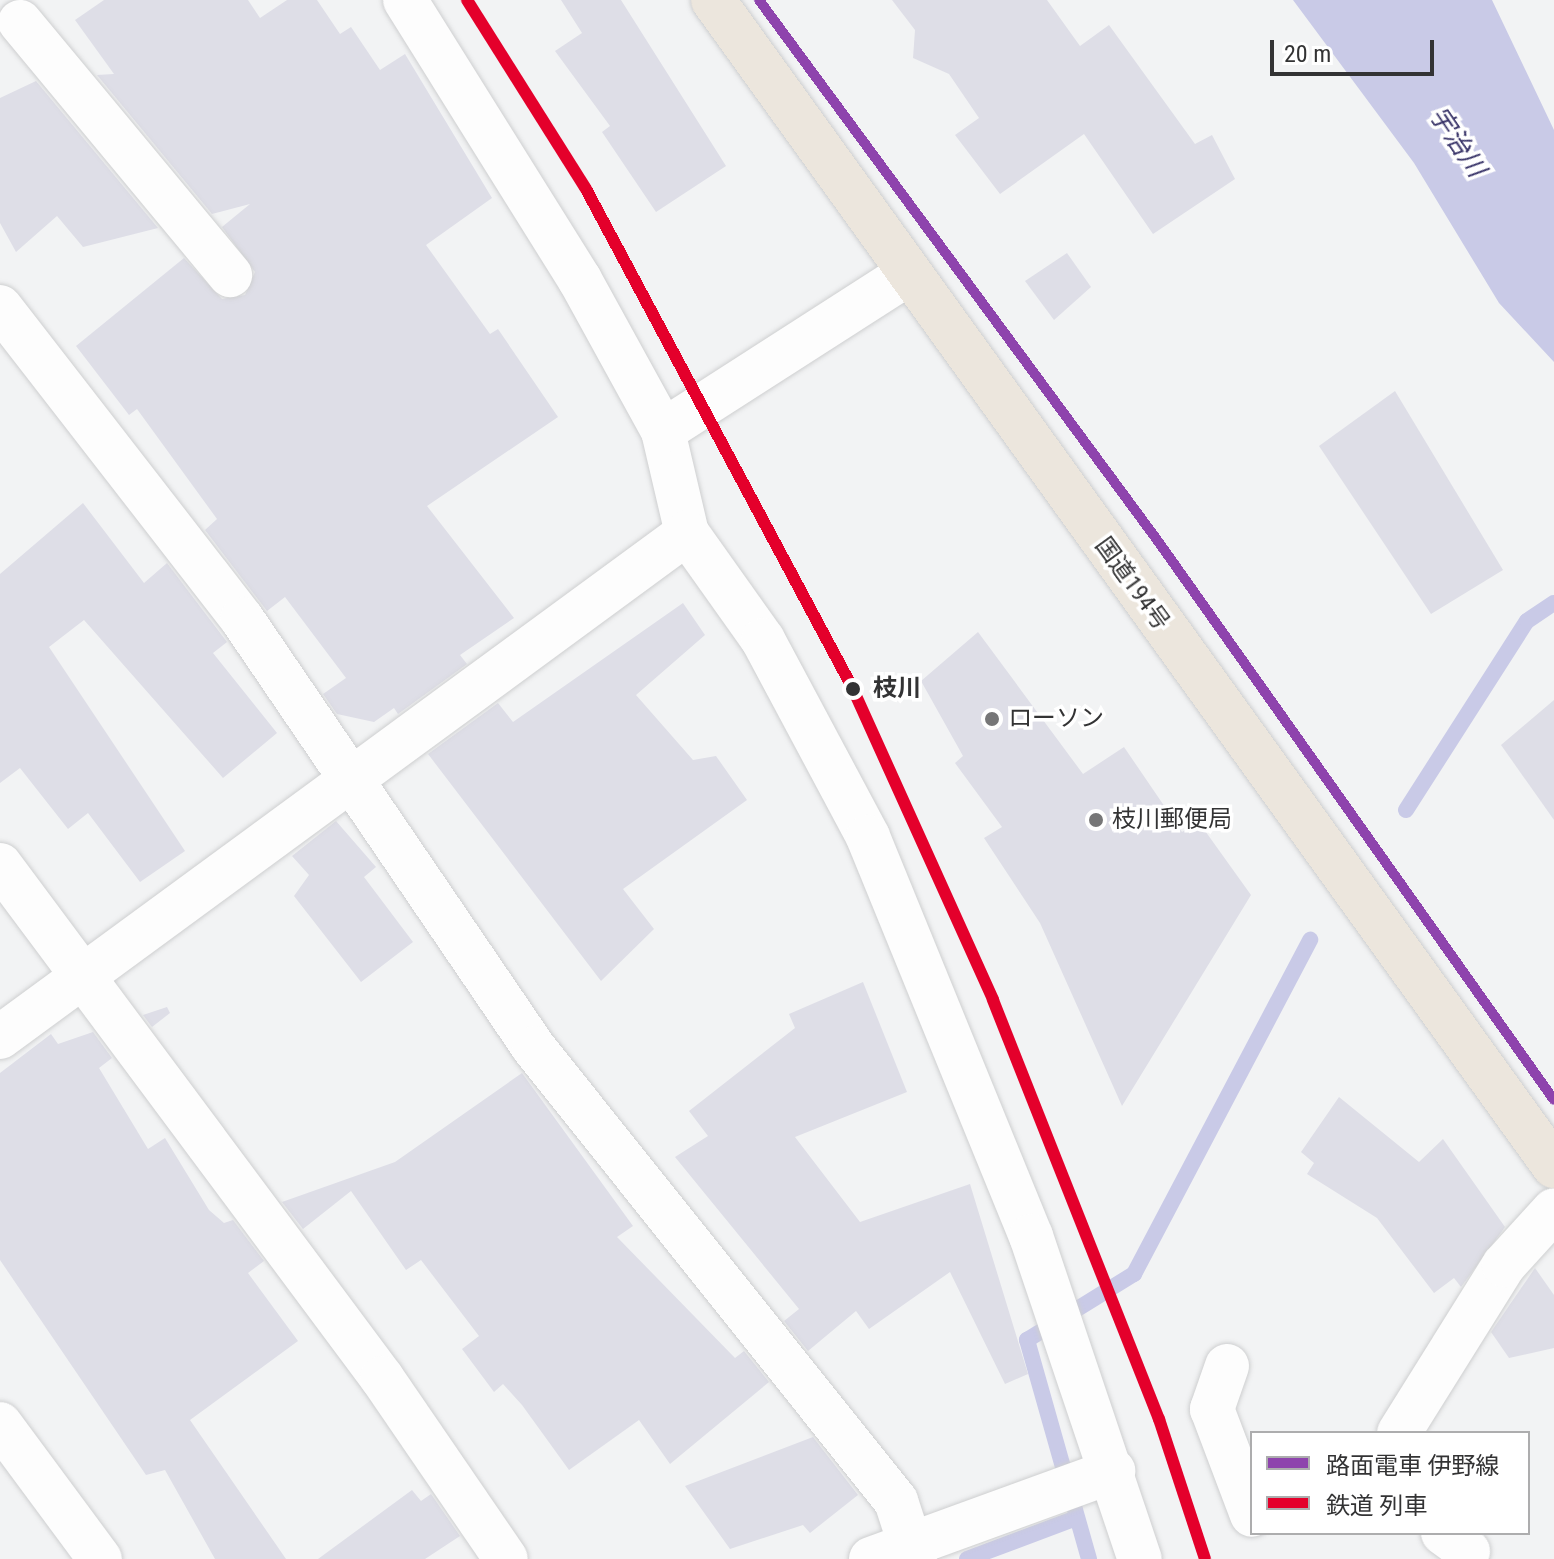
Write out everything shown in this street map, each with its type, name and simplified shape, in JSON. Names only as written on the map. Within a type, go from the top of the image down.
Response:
[{"type":"highway","name":"国道194号","points":[[713,0],[906,275],[1554,1166]]},
{"type":"street","points":[[405,0],[580,280],[663,431],[687,533],[763,640],[868,837],[1053,1298],[1068,1341],[1101,1476],[1140,1559]]},
{"type":"street","points":[[21,21],[230,275]]},
{"type":"street","points":[[663,431],[906,275]]},
{"type":"street","points":[[0,307],[352,772],[534,1048],[896,1501],[899,1555],[1101,1476]]},
{"type":"street","points":[[0,1037],[352,772],[687,533]]},
{"type":"street","points":[[0,865],[382,1378],[506,1559]]},
{"type":"street","points":[[1400,1431],[1504,1265],[1554,1210]]},
{"type":"street","points":[[1227,1366],[1212,1409],[1250,1510]]},
{"type":"street","points":[[0,1424],[100,1559]]},
{"type":"water","name":"宇治川","points":[[1293,0],[1492,0],[1554,130],[1554,362],[1499,303],[1414,163]]},
{"type":"building","points":[[104,0],[248,0],[260,18],[287,0],[317,0],[340,34],[351,27],[380,70],[405,54],[492,198],[426,245],[490,334],[498,329],[558,417],[427,506],[514,618],[460,655],[467,664],[398,714],[394,708],[374,722],[337,714],[323,694],[346,678],[285,597],[267,611],[205,530],[217,519],[137,409],[129,415],[76,346],[184,258],[222,299],[245,295],[255,272],[222,227],[250,204],[212,214],[97,75],[114,74],[75,20]]},
{"type":"building","points":[[561,0],[621,0],[726,166],[656,212],[602,132],[610,126],[555,51],[582,33]]},
{"type":"building","points":[[892,0],[1047,0],[1080,46],[1109,25],[1195,144],[1212,135],[1235,179],[1153,234],[1084,134],[1000,194],[955,135],[979,118],[949,74],[913,58],[915,30]]},
{"type":"building","points":[[36,81],[158,228],[83,247],[57,216],[16,252],[0,223],[0,98]]},
{"type":"building","points":[[1067,253],[1091,287],[1054,320],[1025,281]]},
{"type":"building","points":[[1395,391],[1503,570],[1431,614],[1319,446]]},
{"type":"building","points":[[83,503],[144,583],[167,563],[227,642],[213,653],[277,733],[223,778],[84,620],[49,647],[185,851],[140,882],[88,813],[68,829],[20,768],[0,783],[0,574]]},
{"type":"building","points":[[683,603],[705,635],[636,695],[693,760],[716,756],[747,800],[623,889],[654,929],[601,981],[428,754],[498,703],[513,722]]},
{"type":"building","points":[[978,632],[1083,774],[1124,747],[1182,832],[1198,821],[1251,895],[1122,1106],[1040,923],[984,838],[1002,827],[955,763],[963,756],[921,681]]},
{"type":"building","points":[[1554,700],[1554,820],[1501,745]]},
{"type":"building","points":[[336,821],[376,867],[364,877],[413,942],[361,982],[294,896],[309,875],[292,856]]},
{"type":"building","points":[[863,982],[907,1092],[795,1137],[860,1222],[970,1184],[1028,1374],[1005,1384],[950,1272],[869,1329],[856,1311],[808,1351],[784,1321],[799,1309],[675,1157],[708,1136],[689,1111],[795,1028],[789,1014]]},
{"type":"building","points":[[167,1007],[170,1013],[152,1027],[143,1015]]},
{"type":"building","points":[[93,1032],[112,1058],[99,1068],[148,1149],[165,1138],[209,1210],[224,1223],[233,1220],[264,1261],[248,1273],[298,1341],[190,1420],[286,1559],[215,1559],[165,1470],[146,1475],[0,1260],[0,1073],[51,1034],[58,1044]]},
{"type":"building","points":[[522,1073],[633,1226],[617,1237],[735,1358],[744,1351],[769,1382],[670,1464],[639,1420],[569,1470],[522,1405],[503,1384],[494,1392],[462,1349],[479,1336],[421,1260],[406,1270],[351,1191],[303,1229],[282,1202],[395,1162]]},
{"type":"building","points":[[1339,1097],[1419,1162],[1443,1139],[1505,1227],[1461,1287],[1454,1278],[1434,1293],[1377,1218],[1307,1174],[1314,1163],[1301,1152]]},
{"type":"building","points":[[1535,1268],[1554,1295],[1554,1348],[1509,1358],[1491,1332]]},
{"type":"building","points":[[813,1437],[858,1495],[810,1533],[803,1525],[730,1549],[685,1486]]},
{"type":"building","points":[[412,1490],[421,1501],[431,1494],[460,1536],[425,1559],[318,1559]]},
{"type":"waterway","points":[[1406,810],[1527,621],[1554,603]]},
{"type":"waterway","points":[[1089,1559],[1027,1340],[1134,1274],[1310,940]]},
{"type":"waterway","points":[[967,1559],[1076,1518]]},
{"type":"tram line","name":"伊野線","points":[[759,0],[1160,544],[1554,1100]]},
{"type":"rail line","name":"列車","points":[[467,0],[586,189],[852,687],[993,1000],[1159,1419],[1205,1559]]},
{"type":"place","name":"枝川","points":[[853,689]]},
{"type":"place","name":"ローソン","points":[[992,719]]},
{"type":"place","name":"枝川郵便局","points":[[1096,820]]}]
